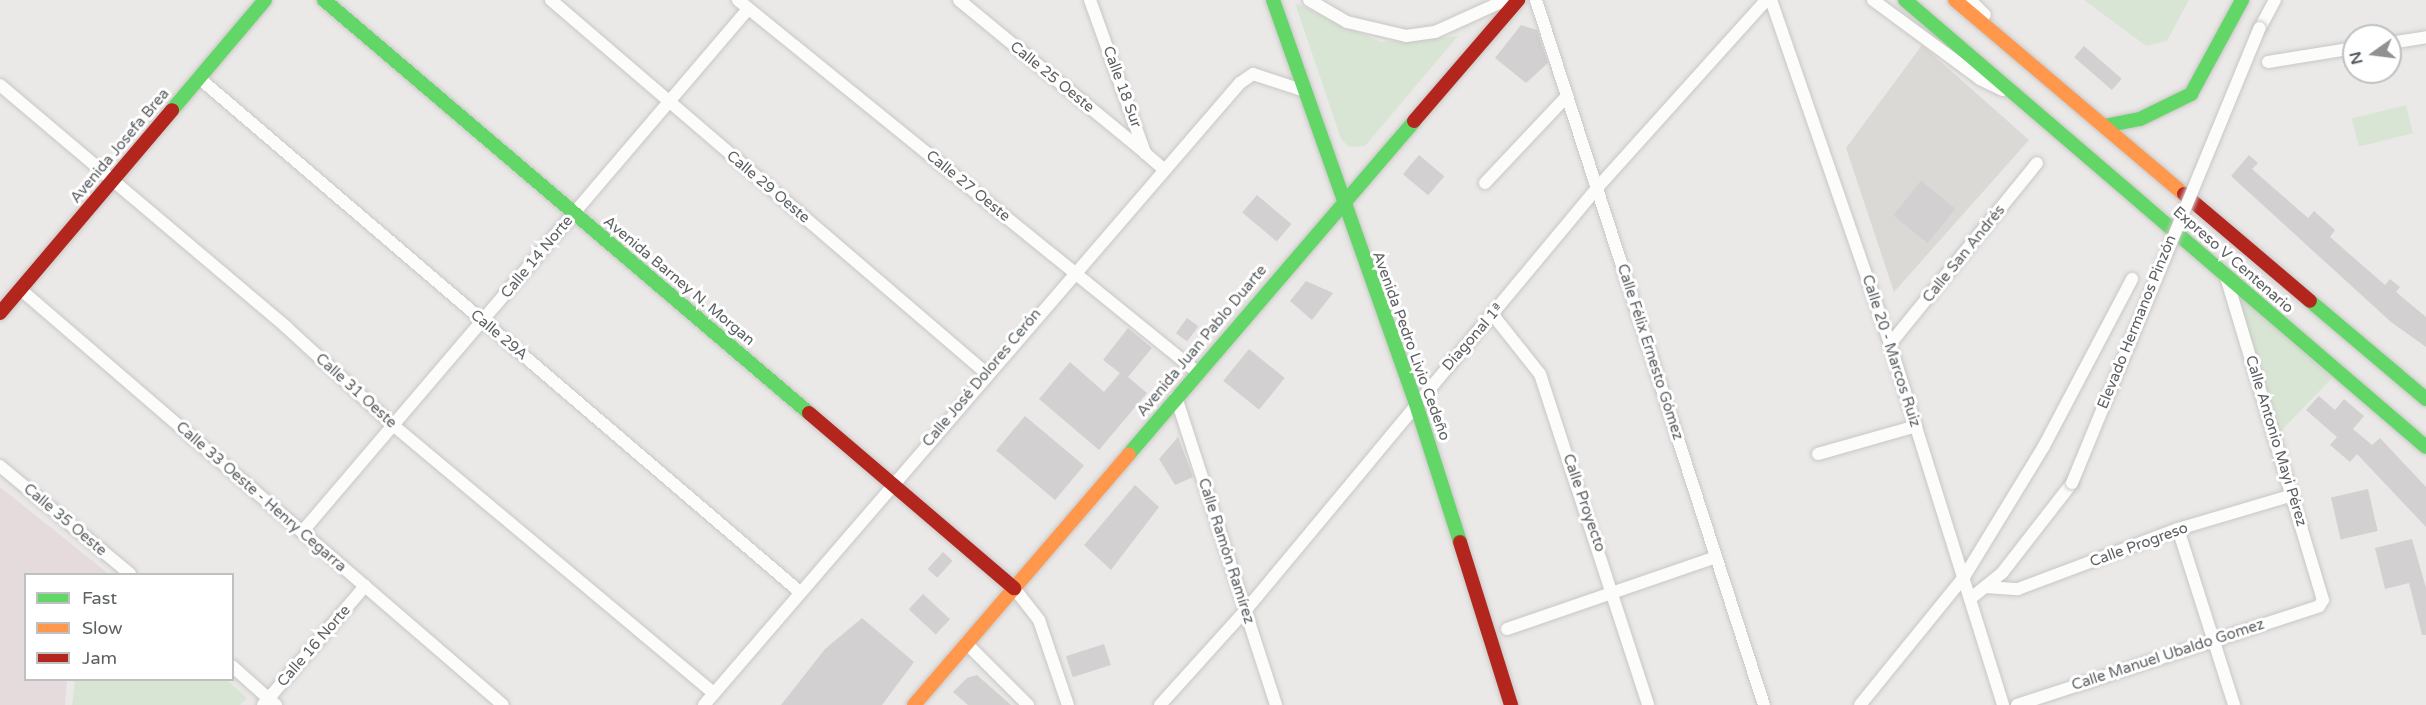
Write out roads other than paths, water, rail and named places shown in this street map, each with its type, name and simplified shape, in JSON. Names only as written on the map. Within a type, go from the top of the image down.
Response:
[{"type":"main road","name":"Avenida Josefa Brea","points":[[0,313],[265,0]]},
{"type":"main road","name":"Avenida Barney N. Morgan","points":[[324,0],[1014,588]]},
{"type":"main road","name":"Avenida Pedro Livio Cedeño","points":[[1273,0],[1416,404],[1511,705]]},
{"type":"main road","name":"Avenida Juan Pablo Duarte","points":[[914,705],[1343,200],[1518,0]]},
{"type":"main road","name":"Expreso V Centenario","points":[[1905,0],[2426,447]]},
{"type":"main road","name":"Expreso V Centenario","points":[[1955,0],[2426,399]]},
{"type":"main road","points":[[2104,126],[2140,119],[2191,94],[2242,0]]},
{"type":"street","name":"Calle 29 Oeste","points":[[551,0],[668,103],[986,373]]},
{"type":"street","name":"Calle 27 Oeste","points":[[738,0],[1197,372]]},
{"type":"street","name":"Calle 25 Oeste","points":[[959,0],[1145,153]]},
{"type":"street","name":"Calle 18 Sur","points":[[1090,0],[1145,153],[1162,168]]},
{"type":"street","points":[[1309,0],[1347,22],[1406,36],[1435,32],[1506,0]]},
{"type":"street","name":"Calle Félix Ernesto Gómez","points":[[1536,0],[1764,705]]},
{"type":"street","name":"Diagonal 1ª","points":[[1160,705],[1245,611],[1597,188],[1766,0]]},
{"type":"street","name":"Calle 20 - Marcos Ruiz","points":[[1771,0],[1890,344],[2003,705]]},
{"type":"street","name":"Expreso V Centenario","points":[[1873,0],[1980,79],[2020,98]]},
{"type":"street","name":"Expreso V Centenario","points":[[1970,0],[2033,66]]},
{"type":"street","name":"Elevado Hermanos Pinzón","points":[[1970,599],[1986,587],[2016,557],[2072,483],[2260,28],[2275,0]]},
{"type":"street","name":"Calle 14 Norte","points":[[302,532],[748,9]]},
{"type":"street","points":[[2402,41],[2426,37]]},
{"type":"street","points":[[2268,62],[2342,50]]},
{"type":"street","name":"Calle José Dolores Cerón","points":[[704,705],[1072,272],[1240,82],[1253,74],[1273,78],[1305,91]]},
{"type":"street","name":"Calle 29A","points":[[200,78],[800,592]]},
{"type":"street","name":"Calle 31 Oeste","points":[[0,85],[114,178],[393,425],[714,693]]},
{"type":"street","points":[[1485,183],[1568,96]]},
{"type":"street","name":"Calle San Andrés","points":[[1890,344],[2037,163]]},
{"type":"street","name":"Calle Antonio Mayi Pérez","points":[[2226,276],[2323,600],[2319,606]]},
{"type":"street","points":[[1860,705],[1964,577],[2044,446],[2132,279]]},
{"type":"street","name":"Calle 33 Oeste - Henry Cegarra","points":[[20,289],[503,705]]},
{"type":"street","name":"Calle Proyecto","points":[[1493,315],[1540,374],[1614,592],[1648,705]]},
{"type":"street","name":"Calle Ramón Ramírez","points":[[1176,397],[1276,705]]},
{"type":"street","points":[[1818,454],[1916,426]]},
{"type":"street","name":"Calle 35 Oeste","points":[[0,466],[129,573]]},
{"type":"street","name":"Calle Progreso","points":[[1986,587],[2019,589],[2178,529],[2293,495]]},
{"type":"street","points":[[2178,529],[2234,705]]},
{"type":"street","points":[[1507,629],[1716,557]]},
{"type":"street","name":"Calle 16 Norte","points":[[269,703],[365,586]]},
{"type":"street","points":[[1014,588],[1039,620],[1068,705]]},
{"type":"street","name":"Calle Manuel Ubaldo Gomez","points":[[2017,705],[2319,606]]},
{"type":"street","points":[[966,643],[1028,705]]},
{"type":"street","points":[[234,668],[269,703]]}]
